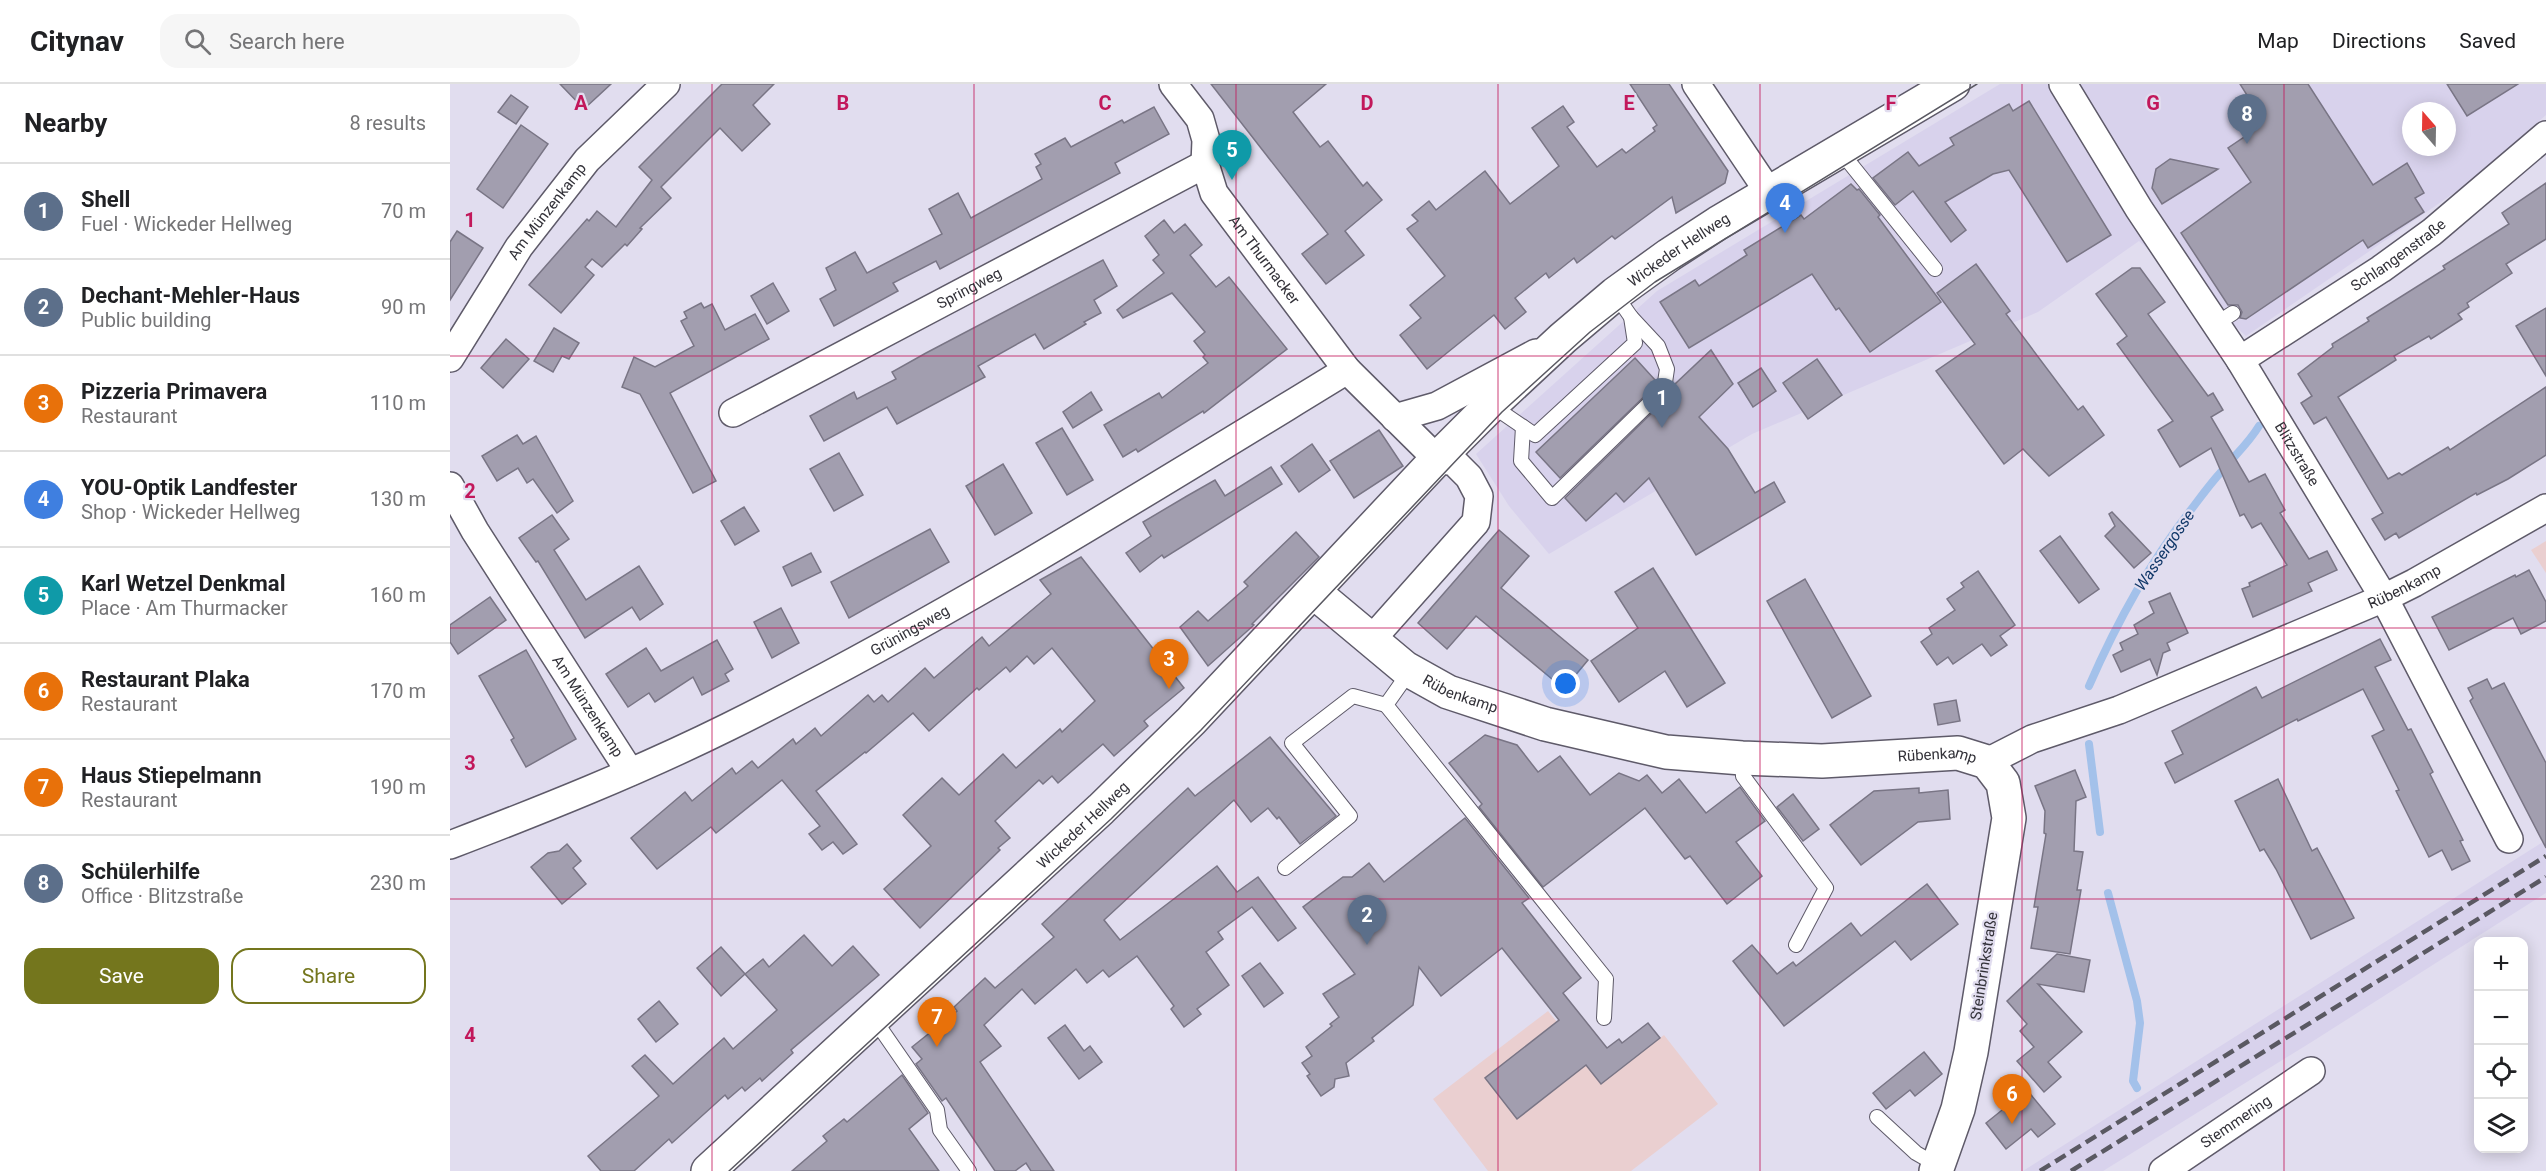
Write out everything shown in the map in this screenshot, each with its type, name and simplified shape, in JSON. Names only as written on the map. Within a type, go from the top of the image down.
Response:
[{"type":"main road","name":"Wickeder Hellweg","points":[[708,1171],[874,1020],[1175,737],[1437,459],[1563,338],[1623,306],[1677,250],[1953,84]]},
{"type":"main road","name":"Rübenkamp","points":[[1314,592],[1410,671],[1448,692],[1545,724],[1666,752],[1822,761],[1958,753],[1987,762]]},
{"type":"main road","name":"Steinbrinkstraße","points":[[1936,1168],[1958,1109],[1971,1052],[2009,818],[2003,783],[1987,762]]},
{"type":"street","name":"Am Münzenkamp","points":[[450,358],[519,247],[587,160],[666,84]]},
{"type":"street","name":"Am Thurmacker","points":[[1173,84],[1200,119],[1214,193],[1347,370],[1437,459]]},
{"type":"street","points":[[1696,84],[1770,194]]},
{"type":"street","name":"Blitzstraße","points":[[2063,84],[2139,209],[2224,319],[2240,360],[2384,598],[2509,839]]},
{"type":"street","name":"Schlangenstraße","points":[[2240,360],[2381,269],[2432,232],[2546,135]]},
{"type":"street","name":"Springweg","points":[[733,413],[1205,152]]},
{"type":"street","points":[[1395,418],[1437,406],[1563,338]]},
{"type":"street","name":"Grüningsweg","points":[[450,845],[553,806],[727,728],[929,620],[1014,571],[1347,370]]},
{"type":"street","points":[[1371,640],[1476,522],[1479,496],[1468,477],[1454,462],[1437,459]]},
{"type":"street","name":"Am Münzenkamp","points":[[450,486],[475,531],[630,772]]},
{"type":"street","name":"Rübenkamp","points":[[1987,762],[2032,739],[2119,710],[2384,598],[2546,508]]},
{"type":"street","name":"Stemmering","points":[[2163,1171],[2311,1071]]},
{"type":"lane","points":[[1841,152],[1935,269]]},
{"type":"lane","points":[[1523,427],[1521,461],[1552,498],[1664,389],[1667,369],[1658,346],[1623,306]]},
{"type":"lane","points":[[1491,405],[1535,435],[1635,344],[1623,306]]},
{"type":"lane","points":[[1386,705],[1410,671]]},
{"type":"lane","points":[[1286,868],[1350,816],[1292,743],[1353,696],[1386,705],[1606,980],[1604,1018]]},
{"type":"lane","points":[[1742,758],[1743,776],[1826,888],[1796,945]]},
{"type":"lane","points":[[874,1020],[937,1110],[940,1130],[969,1171]]},
{"type":"lane","points":[[1876,1117],[1936,1168]]},
{"type":"shaded area","points":[[2000,84],[2546,84],[2546,115],[2473,180],[2246,336],[2139,241],[2038,312],[1752,434],[1549,554],[1509,506],[1476,454],[1657,291]]},
{"type":"shaded area","points":[[2546,541],[2546,573],[2531,550]]},
{"type":"shaded area","points":[[2546,840],[2546,893],[2310,1043],[2103,1171],[2023,1171]]},
{"type":"shaded area","points":[[1575,1008],[1607,1048],[1619,1039],[1634,1058],[1664,1035],[1718,1104],[1631,1171],[1488,1171],[1433,1099],[1548,1011],[1557,1022]]},
{"type":"building","points":[[560,84],[611,84],[584,109]]},
{"type":"building","points":[[722,84],[774,84],[753,105],[770,124],[742,151],[720,128],[661,187],[671,198],[640,228],[642,229],[627,246],[625,244],[602,267],[592,259],[585,267],[594,275],[561,313],[529,285],[587,219],[589,221],[597,211],[616,227],[652,180],[639,167]]},
{"type":"building","points":[[1211,84],[1326,84],[1293,112],[1320,147],[1328,141],[1363,186],[1367,182],[1382,200],[1345,231],[1364,255],[1326,284],[1302,254],[1328,234]]},
{"type":"building","points":[[1630,84],[1669,84],[1728,171],[1725,183],[1676,213],[1672,197],[1615,239],[1612,236],[1577,263],[1574,258],[1549,278],[1546,273],[1515,298],[1526,312],[1505,329],[1494,315],[1427,369],[1400,335],[1421,318],[1410,305],[1445,276],[1407,229],[1418,221],[1412,215],[1429,201],[1436,210],[1485,171],[1510,204],[1559,166],[1532,128],[1563,106],[1574,122],[1567,127],[1597,167],[1622,149],[1626,153],[1655,131],[1653,128],[1657,125]]},
{"type":"building","points":[[2240,84],[2308,84],[2373,185],[2407,163],[2424,193],[2415,198],[2424,212],[2368,248],[2363,240],[2246,319],[2240,318],[2242,312],[2238,305],[2228,305],[2181,233],[2251,182],[2228,148],[2253,131],[2257,111]]},
{"type":"building","points":[[2447,84],[2518,84],[2467,116]]},
{"type":"building","points":[[511,95],[528,107],[516,124],[498,112]]},
{"type":"building","points":[[2029,101],[2111,235],[2067,262],[2009,170],[1993,174],[1945,202],[1966,230],[1951,242],[1913,191],[1895,205],[1873,178],[1908,152],[1919,166],[1954,145],[1950,138],[2009,104],[2013,111]]},
{"type":"building","points":[[1154,107],[1169,134],[1115,163],[1120,173],[940,269],[936,261],[893,283],[898,291],[834,326],[820,299],[836,290],[826,268],[855,252],[867,273],[942,234],[929,209],[958,193],[971,218],[1042,179],[1036,167],[1041,164],[1035,154],[1065,138],[1071,147],[1122,120],[1124,123]]},
{"type":"building","points":[[521,125],[548,144],[503,208],[477,189]]},
{"type":"building","points":[[2170,159],[2218,169],[2162,204],[2152,188],[2156,169]]},
{"type":"building","points":[[2546,183],[2546,239],[2506,264],[2512,273],[2467,303],[2469,307],[2458,314],[2462,319],[2431,339],[2429,336],[2394,356],[2396,360],[2338,397],[2388,479],[2399,473],[2402,475],[2448,447],[2450,450],[2546,387],[2546,455],[2508,479],[2477,495],[2476,493],[2399,538],[2396,533],[2385,540],[2372,519],[2383,513],[2326,417],[2314,424],[2301,403],[2312,396],[2298,374],[2333,347],[2332,344],[2369,321],[2367,318],[2445,269],[2443,266],[2509,224],[2502,213]]},
{"type":"building","points":[[1851,184],[1857,190],[1859,189],[1880,215],[1878,217],[1941,302],[1870,352],[1839,308],[1836,310],[1812,274],[1689,348],[1660,302],[1695,280],[1699,286],[1747,255],[1744,250],[1801,215],[1804,219]]},
{"type":"building","points":[[1164,220],[1174,233],[1185,224],[1202,245],[1190,255],[1216,287],[1229,277],[1287,349],[1204,413],[1203,411],[1138,452],[1136,449],[1123,457],[1104,425],[1159,393],[1162,398],[1208,363],[1194,341],[1205,332],[1172,293],[1123,318],[1117,310],[1164,273],[1153,260],[1159,255],[1145,236]]},
{"type":"building","points":[[457,231],[483,248],[450,300],[450,242]]},
{"type":"building","points":[[1103,260],[1117,286],[1094,300],[1101,313],[1084,322],[1086,324],[1044,349],[1035,334],[978,366],[985,377],[897,424],[887,407],[824,441],[810,416],[854,392],[857,399],[896,379],[892,372]]},
{"type":"building","points":[[1976,264],[2010,311],[2006,314],[2078,410],[2083,406],[2104,435],[2049,476],[2023,449],[2004,464],[1936,371],[1975,344],[1937,293]]},
{"type":"building","points":[[2132,268],[2140,268],[2165,302],[2148,314],[2208,396],[2213,393],[2223,410],[2211,417],[2249,482],[2265,474],[2285,510],[2280,513],[2309,559],[2327,551],[2337,570],[2308,583],[2312,591],[2253,617],[2242,589],[2250,586],[2249,583],[2287,565],[2261,523],[2252,528],[2244,514],[2240,516],[2211,448],[2180,467],[2158,430],[2173,421],[2117,344],[2127,336],[2096,294]]},
{"type":"building","points":[[773,283],[789,311],[767,324],[751,296]]},
{"type":"building","points":[[701,303],[704,308],[712,304],[725,330],[755,314],[769,339],[670,393],[716,481],[693,493],[640,394],[622,387],[634,357],[655,367],[694,346],[681,321],[687,318],[684,312]]},
{"type":"building","points":[[2546,308],[2546,376],[2516,326]]},
{"type":"building","points":[[554,328],[579,343],[569,359],[562,356],[553,372],[534,361]]},
{"type":"building","points":[[506,339],[529,359],[503,388],[481,368]]},
{"type":"building","points":[[1711,350],[1733,384],[1699,417],[1728,449],[1755,493],[1774,482],[1785,502],[1696,555],[1649,478],[1624,502],[1616,493],[1586,521],[1565,498],[1670,395],[1674,385]]},
{"type":"building","points":[[1635,358],[1656,381],[1656,385],[1560,478],[1536,452]]},
{"type":"building","points":[[1817,359],[1842,395],[1808,419],[1783,383]]},
{"type":"building","points":[[1761,368],[1776,391],[1753,407],[1738,383]]},
{"type":"building","points":[[1091,392],[1102,410],[1073,428],[1063,412]]},
{"type":"building","points":[[1062,428],[1093,480],[1067,495],[1036,443]]},
{"type":"building","points":[[1379,430],[1403,466],[1354,498],[1330,461]]},
{"type":"building","points":[[517,435],[523,444],[536,436],[573,501],[557,513],[533,479],[527,483],[518,468],[497,481],[482,456]]},
{"type":"building","points":[[1312,444],[1330,470],[1299,492],[1281,466]]},
{"type":"building","points":[[839,453],[863,495],[834,511],[810,469]]},
{"type":"building","points":[[1003,464],[1032,513],[995,535],[966,486]]},
{"type":"building","points":[[1271,467],[1282,484],[1164,558],[1162,555],[1140,572],[1126,553],[1151,536],[1143,522],[1215,480],[1225,496]]},
{"type":"building","points":[[744,507],[759,531],[735,545],[721,521]]},
{"type":"building","points":[[2112,512],[2151,553],[2134,568],[2105,536],[2115,526],[2109,514]]},
{"type":"building","points":[[552,515],[569,539],[554,550],[586,600],[639,566],[663,604],[640,620],[632,607],[585,638],[538,561],[536,562],[519,538]]},
{"type":"building","points":[[930,529],[949,562],[849,618],[831,582]]},
{"type":"building","points":[[1499,530],[1529,556],[1501,588],[1588,660],[1564,689],[1476,616],[1447,649],[1418,623]]},
{"type":"building","points":[[1296,532],[1319,557],[1252,624],[1254,625],[1208,666],[1180,627],[1198,611],[1208,621],[1248,586],[1244,582]]},
{"type":"building","points":[[2060,536],[2099,589],[2079,603],[2040,551]]},
{"type":"building","points":[[811,553],[821,572],[792,586],[783,567]]},
{"type":"building","points":[[1081,557],[1184,688],[1144,721],[1148,726],[1114,756],[1103,744],[1058,783],[1052,776],[1043,784],[1039,780],[995,821],[1010,838],[920,928],[884,889],[931,846],[903,815],[942,778],[959,795],[1003,754],[1016,768],[1060,729],[1062,732],[1095,701],[1052,648],[1034,664],[1027,656],[1010,672],[1006,667],[979,690],[977,688],[929,731],[913,713],[816,791],[857,844],[843,854],[833,842],[822,850],[809,834],[820,826],[782,780],[716,833],[711,827],[657,869],[631,838],[685,792],[692,801],[732,768],[736,774],[752,761],[758,768],[793,739],[796,744],[815,728],[821,736],[868,695],[874,702],[882,695],[888,702],[925,668],[934,678],[982,637],[989,646],[1051,594],[1040,580]]},
{"type":"building","points":[[1653,568],[1725,683],[1687,707],[1665,671],[1619,702],[1591,661],[1638,628],[1615,592]]},
{"type":"building","points":[[2529,570],[2546,602],[2546,621],[2521,634],[2513,618],[2449,650],[2432,617]]},
{"type":"building","points":[[1978,571],[2015,625],[2000,636],[2007,645],[1991,656],[1982,644],[1953,664],[1948,657],[1937,665],[1921,642],[1932,634],[1929,628],[1955,610],[1947,599],[1964,587],[1961,583]]},
{"type":"building","points":[[1805,579],[1871,696],[1832,718],[1767,601]]},
{"type":"building","points":[[2170,593],[2188,633],[2167,643],[2170,650],[2163,653],[2157,675],[2150,659],[2121,672],[2113,655],[2123,650],[2120,643],[2138,634],[2134,625],[2154,613],[2149,602]]},
{"type":"building","points":[[490,597],[506,620],[458,654],[450,642],[450,625]]},
{"type":"building","points":[[781,608],[799,643],[772,658],[754,622]]},
{"type":"building","points":[[2380,639],[2391,660],[2375,667],[2433,772],[2430,774],[2463,840],[2460,841],[2470,861],[2452,870],[2442,850],[2429,857],[2372,736],[2384,730],[2363,689],[2298,721],[2297,719],[2175,783],[2165,763],[2183,754],[2172,731],[2256,687],[2262,698]]},
{"type":"building","points":[[717,640],[733,669],[725,674],[729,681],[702,695],[693,677],[655,702],[649,693],[628,707],[606,674],[646,648],[661,671]]},
{"type":"building","points":[[526,650],[576,739],[526,767],[511,740],[514,738],[479,676]]},
{"type":"building","points":[[2487,679],[2492,689],[2504,683],[2546,763],[2546,848],[2470,701],[2473,698],[2468,688]]},
{"type":"building","points":[[1956,700],[1960,721],[1938,725],[1934,704]]},
{"type":"building","points":[[1485,735],[1517,745],[1538,772],[1560,756],[1590,795],[1619,773],[1639,781],[1647,775],[1662,793],[1679,779],[1706,813],[1740,787],[1765,821],[1736,842],[1762,876],[1727,904],[1690,856],[1685,859],[1645,808],[1543,887],[1479,807],[1482,804],[1449,763]]},
{"type":"building","points":[[1270,737],[1336,816],[1300,844],[1279,817],[1277,819],[1268,808],[1251,822],[1234,800],[1104,920],[1120,940],[1217,866],[1237,892],[1258,877],[1296,928],[1278,941],[1252,907],[1218,932],[1223,939],[1206,952],[1229,985],[1197,1009],[1201,1014],[1184,1027],[1171,1009],[1174,1006],[1137,956],[1109,977],[1103,970],[1087,983],[1076,969],[1035,1004],[1022,989],[984,1025],[1001,1046],[980,1062],[1054,1171],[1031,1171],[1026,1163],[1015,1171],[995,1171],[946,1098],[942,1101],[916,1064],[922,1059],[912,1047],[957,1011],[954,1007],[985,978],[995,988],[1054,937],[1042,924],[1188,788],[1195,796]]},
{"type":"building","points":[[2075,770],[2086,797],[2076,801],[2074,851],[2083,852],[2077,890],[2081,890],[2070,954],[2031,948],[2038,907],[2034,907],[2046,834],[2044,833],[2045,811],[2035,786]]},
{"type":"building","points":[[2278,779],[2312,851],[2317,848],[2354,918],[2311,939],[2276,869],[2264,849],[2260,851],[2235,801]]},
{"type":"building","points":[[1919,788],[1919,793],[1948,790],[1950,819],[1918,822],[1861,865],[1830,825],[1874,791]]},
{"type":"building","points":[[1793,794],[1819,829],[1803,841],[1777,807]]},
{"type":"building","points":[[1465,818],[1529,898],[1522,903],[1581,978],[1563,993],[1607,1048],[1619,1039],[1622,1043],[1648,1023],[1660,1038],[1601,1084],[1586,1065],[1517,1119],[1485,1078],[1559,1020],[1502,948],[1441,996],[1419,967],[1413,1005],[1372,1038],[1374,1041],[1346,1063],[1349,1076],[1335,1079],[1334,1087],[1321,1096],[1307,1076],[1310,1074],[1302,1063],[1312,1056],[1306,1047],[1332,1026],[1330,1024],[1339,1017],[1323,994],[1355,974],[1303,907],[1343,877],[1352,877],[1369,863],[1384,882]]},
{"type":"building","points":[[567,844],[581,861],[573,868],[586,884],[562,904],[531,867],[548,853],[559,851]]},
{"type":"building","points":[[1927,884],[1958,924],[1911,960],[1895,941],[1784,1026],[1733,961],[1752,945],[1777,974],[1793,962],[1796,966],[1851,923],[1861,936]]},
{"type":"building","points":[[804,935],[832,966],[853,946],[879,975],[791,1050],[793,1053],[762,1081],[760,1078],[745,1091],[742,1087],[728,1099],[725,1095],[672,1143],[669,1139],[634,1171],[601,1171],[588,1156],[659,1096],[632,1066],[645,1055],[673,1084],[724,1038],[733,1049],[777,1010],[745,974],[763,959],[769,967]]},
{"type":"building","points":[[721,947],[745,974],[721,996],[697,968]]},
{"type":"building","points":[[2057,954],[2090,960],[2084,992],[2038,984],[2082,1032],[2048,1062],[2061,1077],[2044,1092],[2017,1061],[2034,1047],[2020,1031],[2027,1024],[2007,1001]]},
{"type":"building","points":[[1260,963],[1283,993],[1264,1007],[1242,976]]},
{"type":"building","points":[[659,1001],[678,1024],[656,1042],[638,1019]]},
{"type":"building","points":[[1065,1025],[1084,1051],[1090,1046],[1102,1062],[1079,1079],[1048,1038]]},
{"type":"building","points":[[1924,1052],[1942,1074],[1915,1096],[1910,1090],[1886,1109],[1873,1093]]},
{"type":"building","points":[[902,1075],[928,1113],[909,1129],[939,1171],[792,1171],[827,1141],[823,1136],[844,1119],[847,1122]]},
{"type":"building","points":[[2027,1090],[2055,1124],[2038,1137],[2031,1129],[2006,1149],[1986,1123]]},
{"type":"waterway","name":"Wassergosse","points":[[2089,686],[2110,640],[2160,552],[2205,491],[2259,426]]},
{"type":"waterway","name":"Wassergosse","points":[[2089,744],[2100,832]]},
{"type":"waterway","name":"Wassergosse","points":[[2108,893],[2137,1001],[2140,1023],[2133,1081],[2137,1088]]},
{"type":"tram line","points":[[729,1171],[1111,819],[1201,730],[1502,412],[1590,332],[1655,282],[1977,84]]},
{"type":"railway","points":[[2040,1171],[2546,856]]},
{"type":"railway","points":[[2071,1171],[2546,877]]},
{"type":"place","name":"Schülerhilfe","points":[[2247,144]]},
{"type":"place","name":"Karl Wetzel Denkmal","points":[[1232,180]]},
{"type":"place","name":"YOU-Optik Landfester","points":[[1785,233]]},
{"type":"place","name":"Shell","points":[[1662,428]]},
{"type":"place","name":"Pizzeria Primavera","points":[[1169,689]]},
{"type":"place","name":"Dechant-Mehler-Haus","points":[[1367,945]]},
{"type":"place","name":"Haus Stiepelmann","points":[[937,1047]]},
{"type":"place","name":"Restaurant Plaka","points":[[2012,1124]]}]
